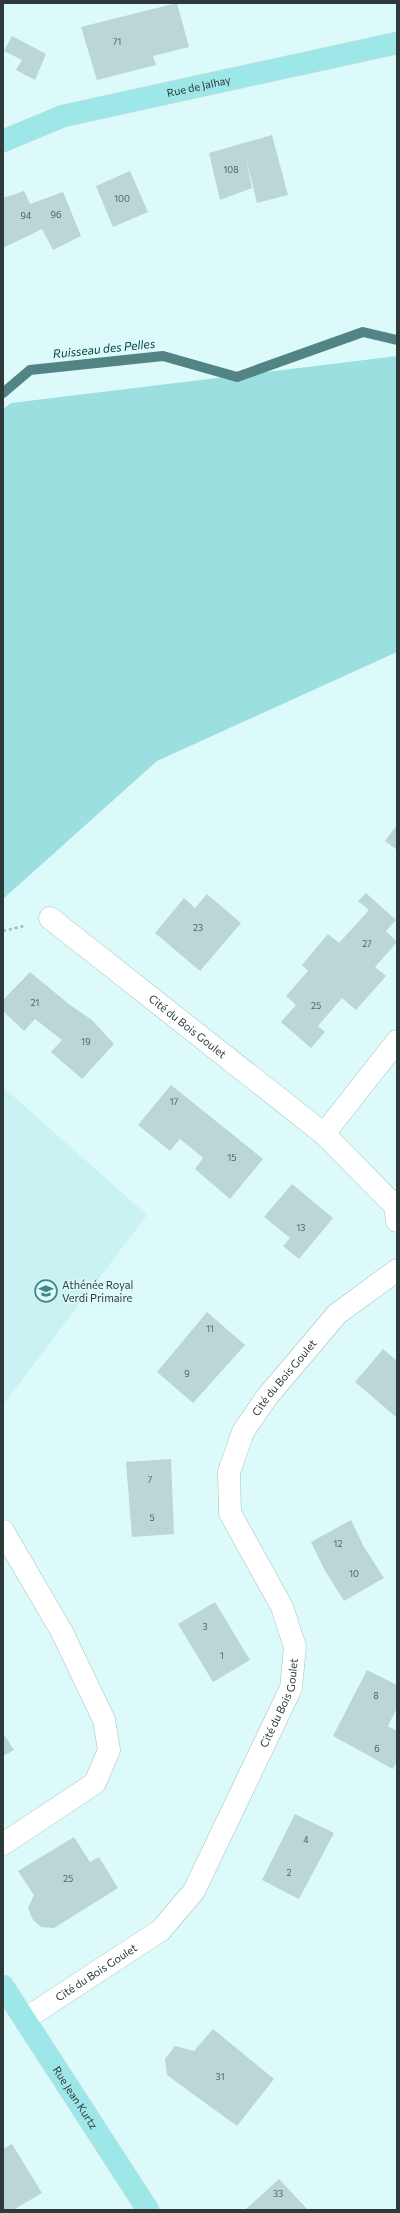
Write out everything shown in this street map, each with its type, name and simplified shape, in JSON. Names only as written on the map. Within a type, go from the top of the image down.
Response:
[{"type":"main road","name":"Rue de Jalhay","points":[[3,140],[63,116],[397,43]]},
{"type":"main road","name":"Rue Jean Kurtz","points":[[3,1986],[148,2210]]},
{"type":"street","name":"Cité du Bois Goulet","points":[[50,918],[324,1134],[395,1206],[397,1221]]},
{"type":"street","points":[[324,1134],[397,1041]]},
{"type":"street","name":"Cité du Bois Goulet","points":[[25,2019],[161,1930],[194,1891],[291,1688],[295,1647],[282,1607],[230,1513],[229,1472],[243,1432],[266,1398],[337,1314],[397,1270]]},
{"type":"street","points":[[3,1531],[62,1632],[104,1720],[109,1750],[95,1782],[3,1844]]},
{"type":"shaded area","points":[[397,356],[397,652],[157,761],[3,899],[3,409],[11,403]]},
{"type":"shaded area","name":"Athénée Royal Verdi Primaire","points":[[3,1087],[147,1215],[3,1405]]},
{"type":"building","points":[[177,3],[189,47],[153,56],[156,65],[97,80],[81,27]]},
{"type":"building","points":[[12,36],[46,54],[35,80],[16,70],[22,60],[4,51]]},
{"type":"building","points":[[272,135],[288,195],[257,203],[245,154],[252,188],[220,200],[209,153]]},
{"type":"building","points":[[130,171],[148,212],[113,227],[96,186]]},
{"type":"building","points":[[24,191],[30,204],[63,192],[81,236],[53,250],[42,229],[3,248],[3,198]]},
{"type":"building","points":[[397,825],[397,850],[385,841]]},
{"type":"building","points":[[366,893],[396,920],[386,931],[397,942],[375,967],[386,976],[356,1010],[342,998],[318,1026],[325,1032],[311,1048],[281,1022],[296,1005],[286,996],[308,971],[302,965],[328,934],[339,943],[369,910],[358,901]]},
{"type":"building","points":[[207,894],[241,923],[200,971],[155,933],[184,898],[195,908]]},
{"type":"building","points":[[30,972],[70,1005],[92,1020],[114,1044],[82,1079],[51,1052],[62,1040],[35,1019],[24,1031],[3,1011],[3,1000]]},
{"type":"building","points":[[171,1085],[263,1159],[230,1199],[195,1169],[203,1158],[190,1147],[180,1139],[170,1151],[138,1125]]},
{"type":"building","points":[[292,1184],[333,1218],[299,1259],[283,1246],[290,1238],[264,1217]]},
{"type":"building","points":[[207,1312],[245,1345],[193,1403],[157,1372]]},
{"type":"building","points":[[383,1349],[397,1361],[396,1417],[355,1382]]},
{"type":"building","points":[[171,1459],[174,1534],[132,1537],[126,1462]]},
{"type":"building","points":[[351,1520],[364,1547],[384,1578],[344,1601],[324,1569],[311,1542]]},
{"type":"building","points":[[215,1602],[250,1660],[213,1682],[178,1624]]},
{"type":"building","points":[[367,1670],[397,1685],[397,1708],[388,1726],[397,1731],[397,1761],[393,1769],[333,1736]]},
{"type":"building","points":[[3,1733],[14,1750],[3,1756]]},
{"type":"building","points":[[295,1814],[334,1833],[299,1899],[262,1880]]},
{"type":"building","points":[[74,1837],[90,1862],[99,1857],[118,1888],[54,1928],[41,1927],[33,1920],[28,1908],[34,1895],[18,1871]]},
{"type":"building","points":[[213,2029],[274,2079],[237,2126],[167,2075],[165,2059],[175,2046],[194,2051]]},
{"type":"building","points":[[12,2144],[42,2193],[13,2210],[3,2210],[3,2149]]},
{"type":"building","points":[[279,2179],[308,2210],[245,2210]]},
{"type":"waterway","name":"Ruisseau des Pelles","points":[[3,393],[30,370],[163,356],[237,377],[363,332],[397,340]]},
{"type":"place","name":"Athénée Royal Verdi Primaire","points":[[46,1291]]}]
